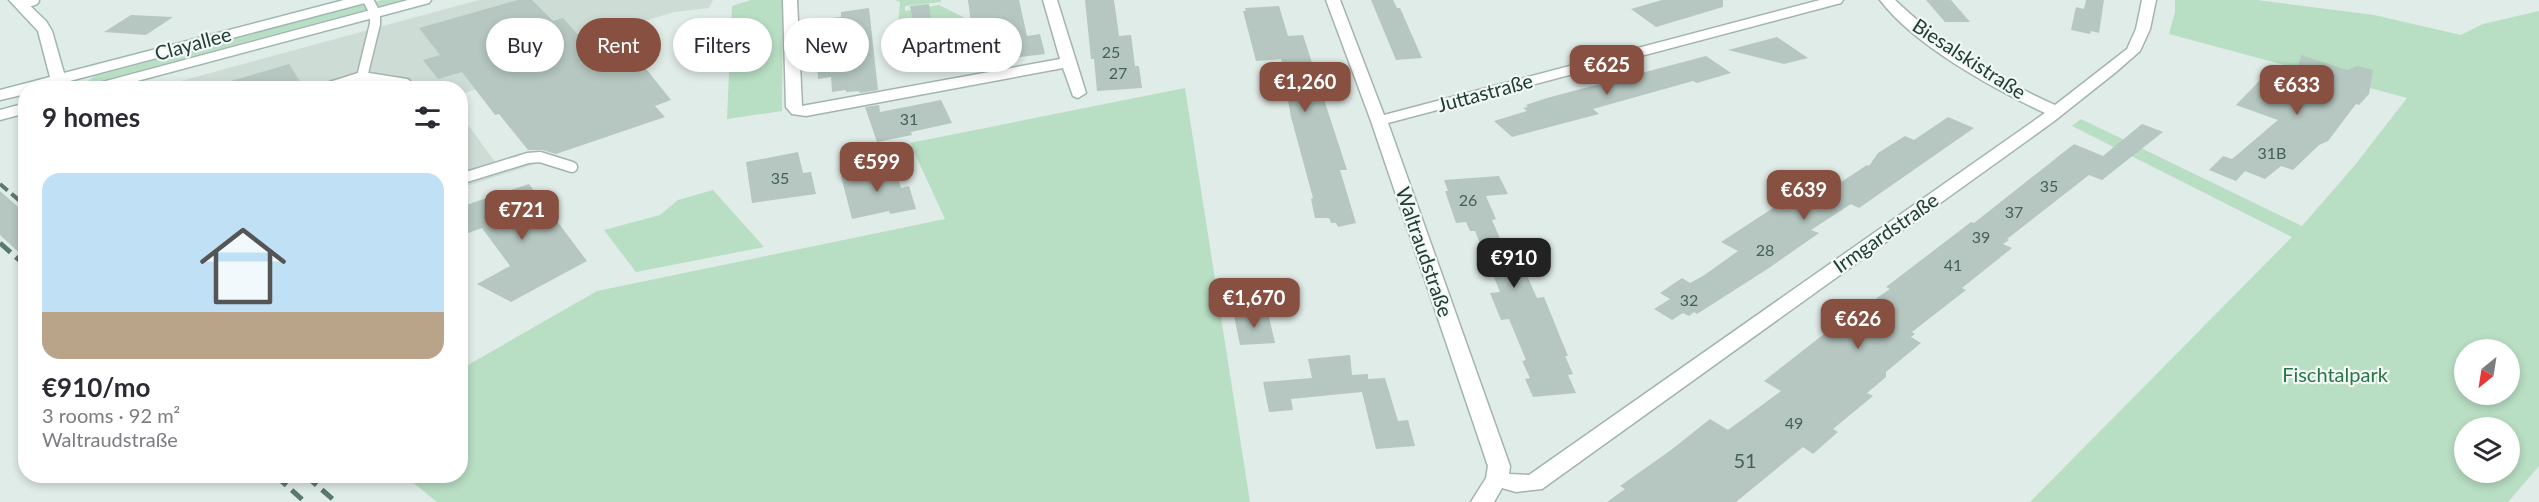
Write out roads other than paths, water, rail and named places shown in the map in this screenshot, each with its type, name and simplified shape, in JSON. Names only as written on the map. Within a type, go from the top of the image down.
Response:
[{"type":"street","name":"Clayallee","points":[[70,81],[360,0]]},
{"type":"street","name":"Clayallee","points":[[122,81],[423,0]]},
{"type":"street","points":[[790,0],[794,107],[798,111],[816,110],[1069,62]]},
{"type":"street","points":[[1050,0],[1078,93]]},
{"type":"street","name":"Waltraudstraße","points":[[1333,0],[1379,122],[1499,466],[1497,479]]},
{"type":"street","name":"Juttastraße","points":[[1379,122],[1836,0]]},
{"type":"street","name":"Biesalskistraße","points":[[1887,0],[1928,37],[1966,62],[2056,112]]},
{"type":"street","name":"Irmgardstraße","points":[[1497,479],[1516,484],[1534,483],[2056,112],[2133,51],[2143,29],[2149,0]]},
{"type":"street","points":[[24,1],[45,31],[58,81]]},
{"type":"street","name":"Clayallee","points":[[0,96],[18,91]]},
{"type":"street","points":[[0,115],[18,110]]},
{"type":"street","points":[[1482,502],[1497,479]]},
{"type":"lane","points":[[362,77],[369,55],[375,13],[368,0]]},
{"type":"lane","points":[[349,81],[362,77],[387,81]]},
{"type":"lane","points":[[468,177],[528,158],[540,157],[572,167]]},
{"type":"railway","points":[[0,184],[18,199]]},
{"type":"railway","points":[[0,243],[18,259]]},
{"type":"railway","points":[[284,483],[305,502]]},
{"type":"railway","points":[[314,483],[336,502]]},
{"type":"park label","name":"Fischtalpark","points":[[2335,375]]}]
